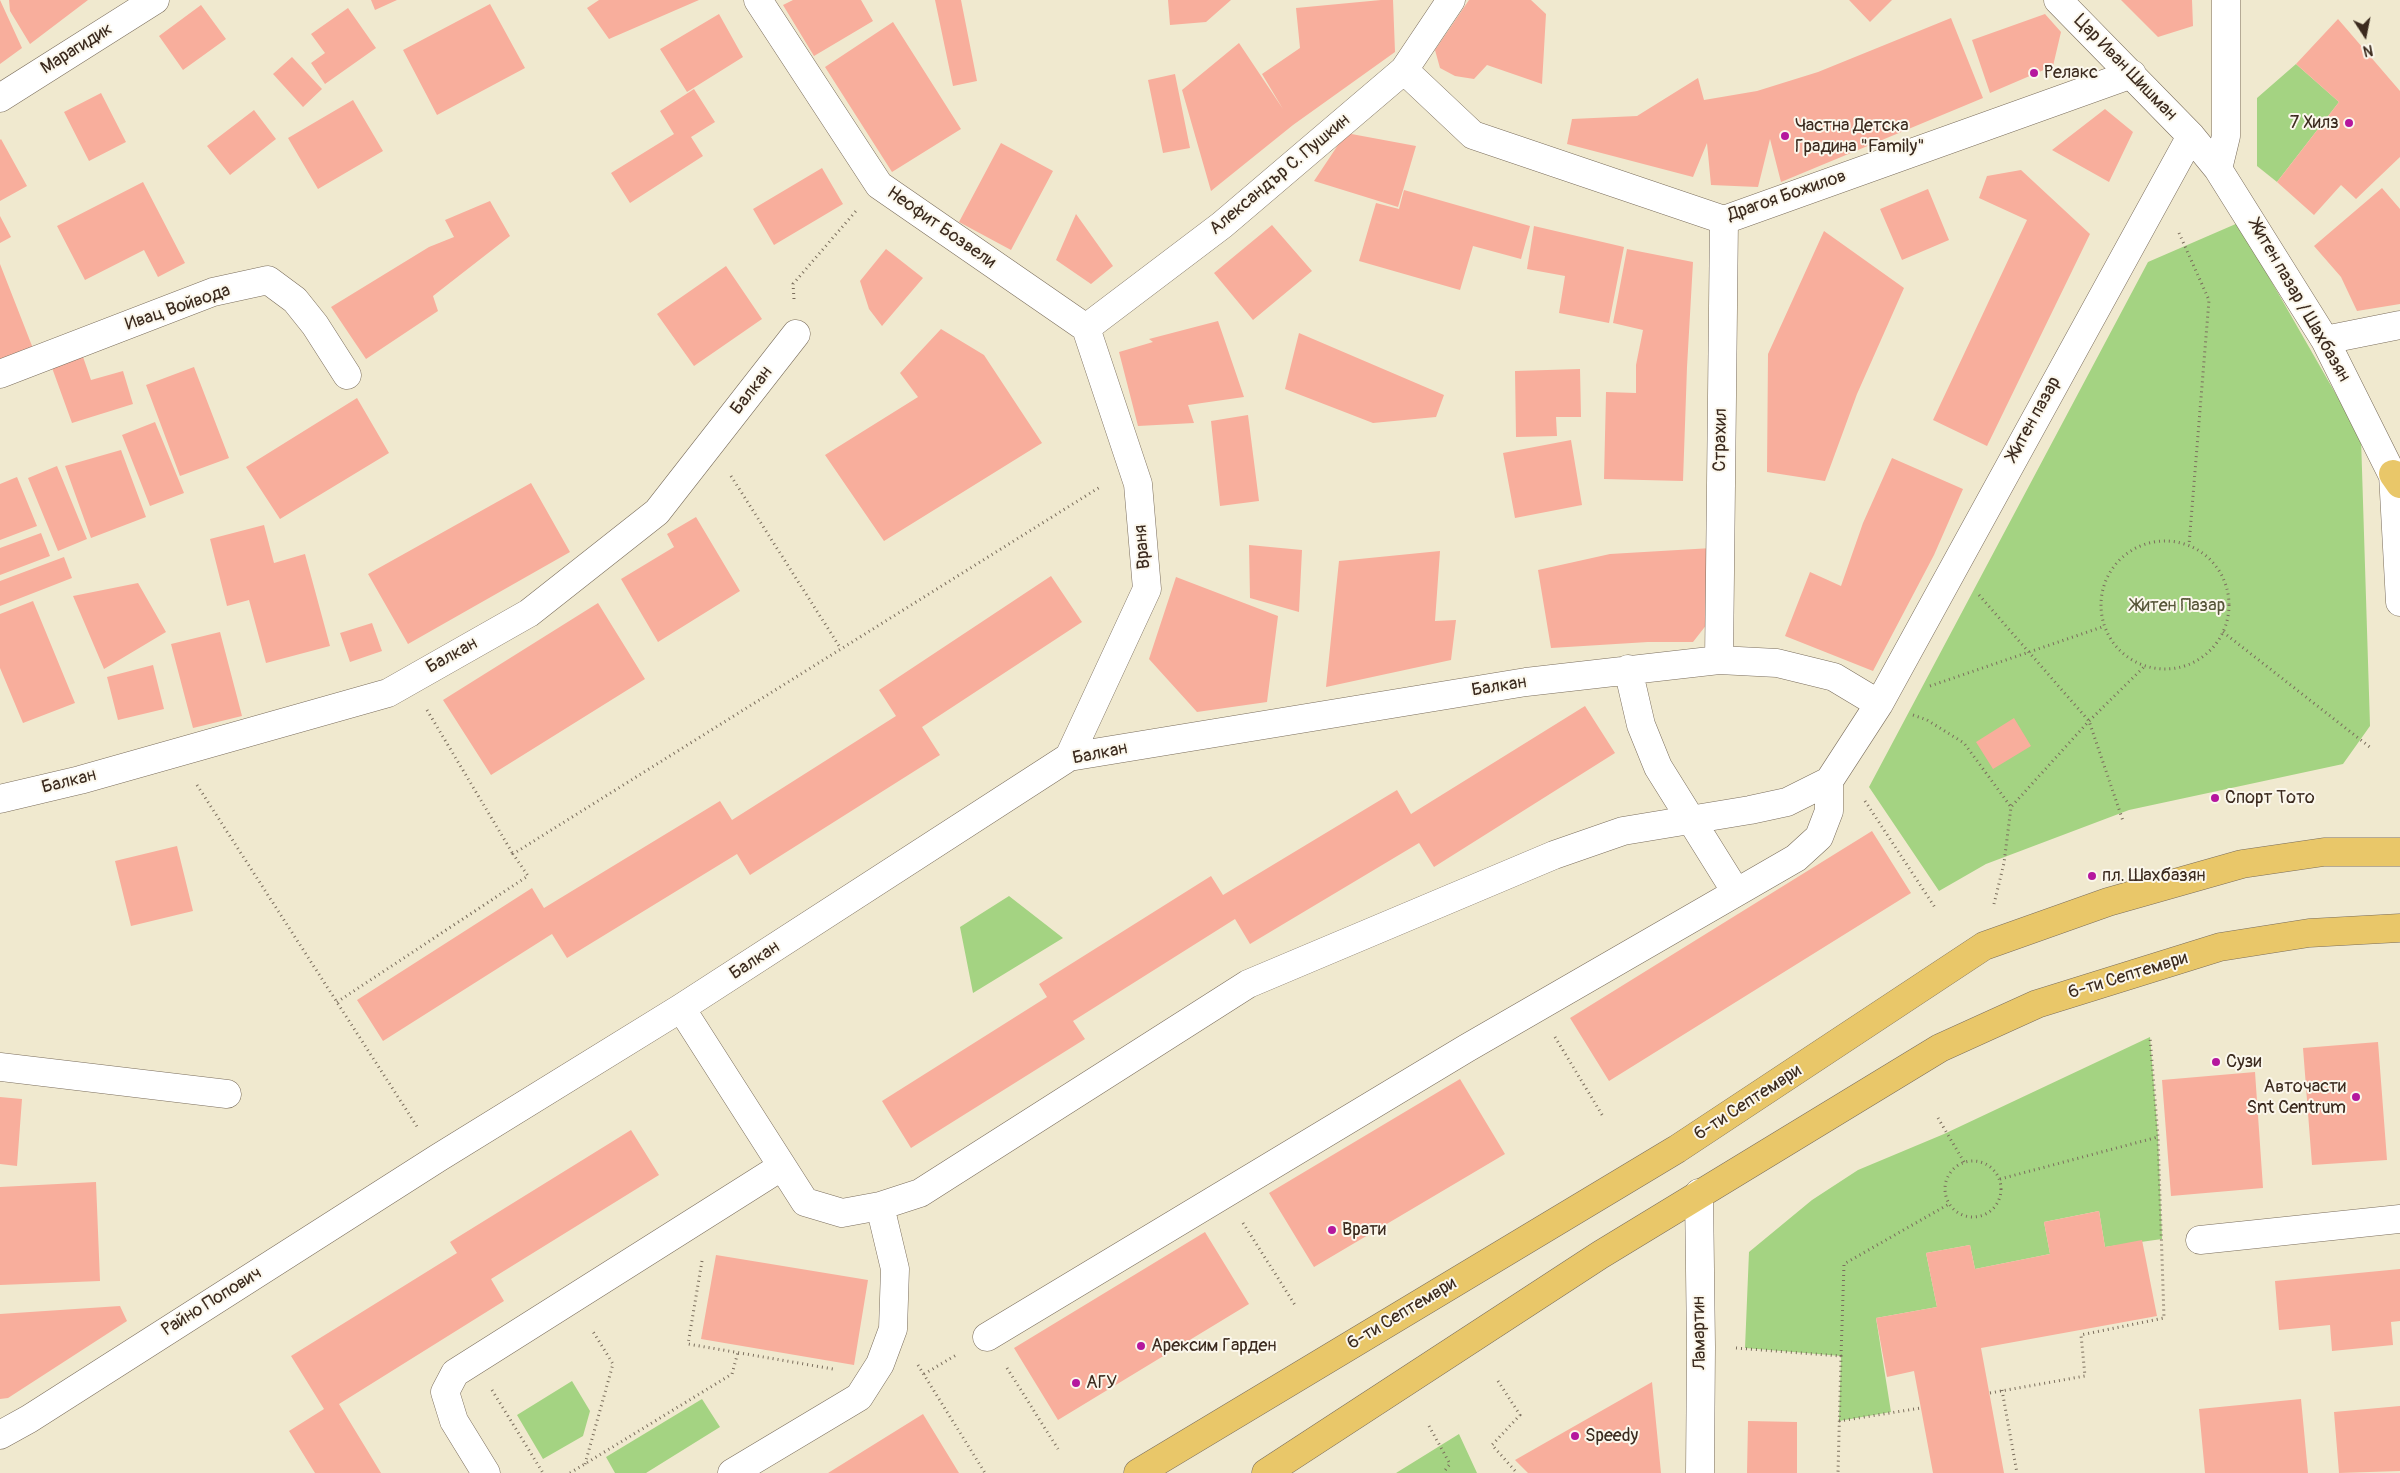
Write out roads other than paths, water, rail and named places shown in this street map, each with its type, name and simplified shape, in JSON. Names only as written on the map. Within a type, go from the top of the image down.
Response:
[{"type":"main road","name":"6-ти Септември","points":[[1138,1473],[1677,1149],[1984,946],[2108,902],[2242,864],[2324,852],[2400,852]]},
{"type":"main road","name":"6-ти Септември","points":[[1266,1473],[1699,1193],[1940,1048],[2037,1004],[2220,947],[2309,933],[2400,928]]},
{"type":"street","name":"Марагидик","points":[[0,98],[155,0]]},
{"type":"street","name":"Неофит Бозвели","points":[[758,0],[879,185],[1086,328]]},
{"type":"street","name":"Александър С. Пушкин","points":[[1086,328],[1222,225],[1404,70],[1451,0]]},
{"type":"street","name":"Цар Иван Шишман","points":[[2058,0],[2191,136]]},
{"type":"street","points":[[2218,169],[2226,136],[2226,0]]},
{"type":"street","name":"Драгоя Божилов","points":[[1404,70],[1474,135],[1724,220],[2132,74]]},
{"type":"street","name":"Житен пазар / Шахбазян","points":[[2191,136],[2218,169],[2325,340],[2398,483],[2400,602]]},
{"type":"street","name":"Житен пазар","points":[[1835,772],[1879,704],[2191,136]]},
{"type":"street","name":"Страхил","points":[[1719,660],[1724,220]]},
{"type":"street","name":"Ивац Войвода","points":[[0,374],[213,292],[268,280],[295,300],[315,325],[347,375]]},
{"type":"street","points":[[2325,340],[2400,325]]},
{"type":"street","name":"Враня","points":[[1069,758],[1147,589],[1138,484],[1086,328]]},
{"type":"street","name":"Балкан","points":[[0,799],[80,780],[388,693],[529,613],[657,512],[796,334]]},
{"type":"street","name":"Балкан","points":[[430,1163],[681,1008],[1069,758],[1526,682],[1719,660],[1777,663],[1834,677],[1879,704]]},
{"type":"street","points":[[1628,670],[1641,725],[1658,767],[1736,892]]},
{"type":"street","points":[[681,1008],[781,1167],[806,1202],[842,1213],[880,1206],[920,1193],[1248,984],[1554,855],[1623,831],[1787,802],[1835,772]]},
{"type":"street","points":[[987,1336],[1537,1008],[1796,858],[1819,837],[1828,811],[1835,772]]},
{"type":"street","points":[[0,1067],[227,1094]]},
{"type":"street","name":"Райно Попович","points":[[0,1434],[45,1408],[430,1163]]},
{"type":"street","points":[[486,1473],[454,1421],[445,1392],[455,1373],[781,1167]]},
{"type":"street","name":"Ламартин","points":[[1699,1193],[1700,1473]]},
{"type":"street","points":[[732,1473],[859,1397],[880,1364],[893,1329],[895,1269],[880,1206]]},
{"type":"street","points":[[2200,1240],[2400,1219]]},
{"type":"place","name":"Релакс","points":[[2034,73]]},
{"type":"place","name":"7 Хилз","points":[[2349,123]]},
{"type":"place","name":"Частна Детска Градина \"Family\"","points":[[1785,136]]},
{"type":"place","name":"Спорт Тото","points":[[2215,798]]},
{"type":"place","name":"пл. Шахбазян","points":[[2092,876]]},
{"type":"place","name":"Сузи","points":[[2216,1062]]},
{"type":"place","name":"Авточасти Snt Centrum","points":[[2356,1097]]},
{"type":"place","name":"Врати","points":[[1332,1230]]},
{"type":"place","name":"Арексим Гарден","points":[[1141,1346]]},
{"type":"place","name":"АГУ","points":[[1076,1383]]},
{"type":"place","name":"Speedy","points":[[1575,1436]]},
{"type":"park label","name":"Житен Пазар","points":[[2178,606]]}]
